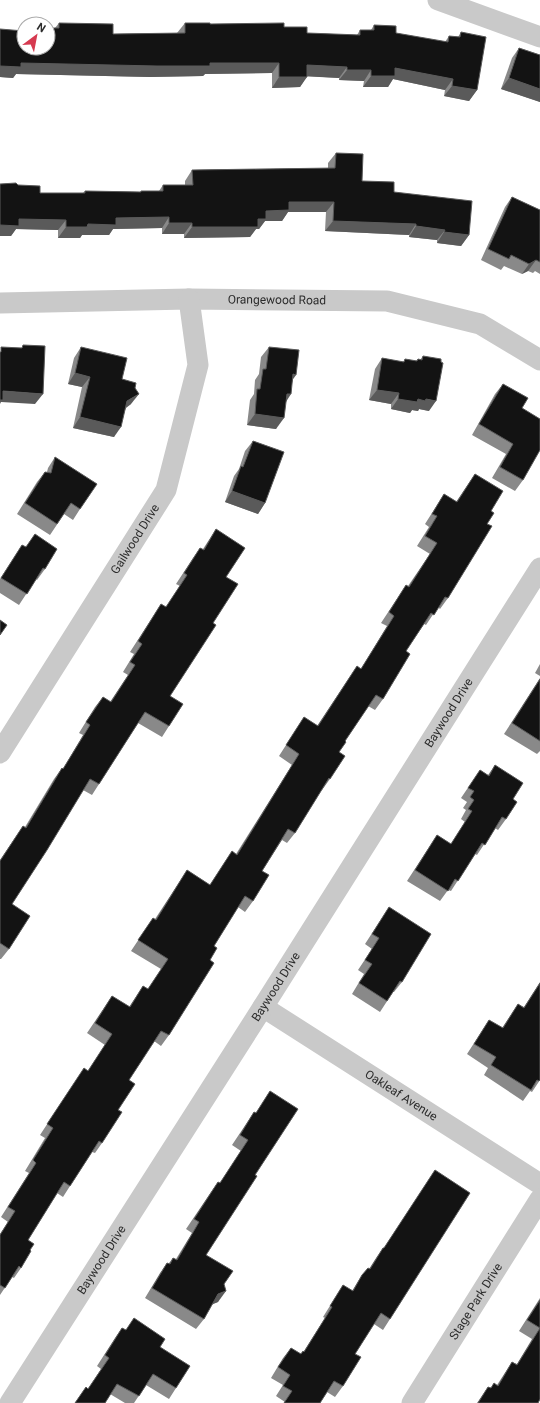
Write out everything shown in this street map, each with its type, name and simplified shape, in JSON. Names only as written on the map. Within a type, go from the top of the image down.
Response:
[{"type":"street","points":[[438,0],[540,37]]},
{"type":"street","name":"Orangewood Road","points":[[0,303],[190,299],[387,301],[480,324],[540,360]]},
{"type":"street","name":"Gailwood Drive","points":[[0,753],[166,490],[198,365],[190,299]]},
{"type":"street","name":"Baywood Drive","points":[[10,1403],[263,1007],[540,568]]},
{"type":"street","name":"Oakleaf Avenue","points":[[263,1007],[540,1184]]},
{"type":"street","name":"Stage Park Drive","points":[[412,1403],[540,1199]]},
{"type":"building","points":[[59,23],[113,24],[113,34],[185,33],[185,23],[284,23],[284,27],[307,27],[307,33],[360,35],[360,30],[374,30],[374,25],[396,26],[396,33],[448,42],[449,36],[460,37],[461,32],[486,37],[477,90],[452,86],[453,79],[395,68],[395,76],[371,76],[371,70],[347,70],[347,67],[307,65],[307,77],[279,77],[279,63],[210,63],[210,66],[157,66],[21,63],[21,67],[0,66],[0,29],[16,30],[16,56],[56,56],[56,28],[59,28]]},
{"type":"building","points":[[519,48],[540,55],[540,89],[509,78]]},
{"type":"building","points":[[336,153],[363,154],[362,181],[394,182],[394,192],[472,201],[469,235],[444,232],[445,230],[416,226],[416,224],[333,221],[334,202],[289,202],[289,210],[266,211],[266,219],[258,219],[258,227],[192,227],[192,223],[169,223],[169,217],[116,218],[116,225],[88,224],[87,227],[66,227],[66,220],[19,219],[19,226],[0,225],[0,184],[16,183],[18,185],[40,186],[40,193],[85,193],[85,191],[163,191],[163,185],[193,185],[192,170],[335,168]]},
{"type":"building","points":[[512,197],[540,210],[540,262],[536,260],[529,264],[511,255],[509,259],[488,249]]},
{"type":"building","points":[[23,345],[45,346],[43,394],[3,391],[3,400],[0,400],[1,347],[22,348]]},
{"type":"building","points":[[81,347],[127,358],[122,379],[136,383],[135,388],[139,394],[127,401],[121,427],[80,417],[90,377],[75,373]]},
{"type":"building","points":[[269,347],[299,350],[296,375],[293,374],[291,394],[287,394],[284,418],[255,414],[257,389],[260,389],[263,369],[266,369]]},
{"type":"building","points":[[423,356],[441,359],[441,362],[443,363],[436,401],[426,399],[425,401],[418,399],[417,402],[398,399],[399,393],[377,390],[382,358],[404,362],[405,359],[417,361],[418,359],[422,360]]},
{"type":"building","points":[[503,384],[528,398],[522,408],[540,419],[540,450],[523,480],[500,467],[513,444],[479,424]]},
{"type":"building","points":[[253,441],[284,452],[265,503],[232,491],[241,466],[243,467]]},
{"type":"building","points":[[55,457],[97,484],[80,509],[71,503],[57,524],[25,503],[45,472],[51,473]]},
{"type":"building","points":[[475,474],[503,491],[491,511],[494,513],[487,524],[492,526],[448,598],[445,597],[434,615],[431,613],[406,651],[410,654],[383,699],[376,695],[345,741],[346,742],[339,752],[345,756],[330,779],[329,778],[295,833],[288,829],[262,871],[269,875],[253,901],[245,896],[214,946],[217,948],[210,960],[214,963],[169,1035],[161,1031],[129,1080],[135,1084],[118,1110],[122,1112],[102,1143],[99,1141],[70,1186],[64,1182],[28,1240],[34,1244],[30,1250],[31,1251],[21,1268],[19,1266],[5,1288],[0,1285],[0,1235],[15,1211],[8,1207],[36,1163],[33,1160],[53,1128],[47,1124],[84,1068],[88,1071],[112,1034],[95,1023],[112,996],[130,1007],[143,986],[148,989],[168,959],[138,940],[153,918],[156,920],[187,870],[210,885],[232,851],[237,855],[299,754],[286,745],[304,717],[318,726],[357,666],[361,669],[394,616],[389,612],[406,585],[409,587],[437,543],[425,536],[437,516],[432,514],[444,494],[457,502]]},
{"type":"building","points":[[216,529],[245,548],[226,577],[238,584],[213,623],[216,625],[170,696],[183,704],[169,726],[145,712],[99,784],[90,779],[12,904],[30,916],[9,949],[0,943],[0,861],[23,826],[26,828],[90,725],[86,722],[103,697],[111,702],[135,665],[130,662],[142,644],[138,641],[161,604],[166,607],[187,575],[184,573],[200,548],[204,550]]},
{"type":"building","points":[[35,534],[57,549],[27,594],[1,578],[22,545],[26,547]]},
{"type":"building","points":[[0,620],[7,625],[0,635]]},
{"type":"building","points":[[540,679],[540,741],[512,723]]},
{"type":"building","points":[[495,765],[523,783],[513,799],[517,802],[506,819],[502,817],[485,845],[482,843],[458,881],[455,879],[448,891],[415,870],[437,835],[451,844],[472,811],[468,809],[474,800],[470,797],[474,791],[468,788],[480,770],[489,776]]},
{"type":"building","points":[[389,907],[431,934],[402,982],[400,981],[387,1001],[359,983],[372,964],[365,960],[379,938],[372,934]]},
{"type":"building","points":[[540,983],[540,1080],[537,1080],[531,1090],[491,1065],[496,1057],[474,1044],[489,1020],[503,1028],[518,1004],[524,1008]]},
{"type":"building","points":[[270,1091],[298,1109],[206,1255],[233,1271],[224,1284],[226,1291],[218,1294],[204,1319],[152,1288],[167,1263],[170,1264],[173,1258],[177,1260],[199,1222],[194,1219],[248,1140],[240,1135],[254,1112],[256,1113]]},
{"type":"building","points":[[435,1170],[470,1193],[390,1319],[381,1313],[355,1354],[361,1357],[343,1386],[334,1381],[320,1403],[284,1403],[292,1391],[283,1386],[290,1375],[278,1367],[291,1348],[301,1354],[303,1351],[304,1352],[332,1307],[330,1306],[343,1285],[353,1291],[362,1275],[368,1268],[370,1269]]},
{"type":"building","points":[[540,1300],[540,1328],[527,1320]]},
{"type":"building","points":[[134,1318],[165,1339],[160,1347],[190,1366],[176,1388],[153,1374],[139,1396],[117,1384],[105,1403],[75,1403],[86,1387],[88,1389],[109,1358],[105,1355],[122,1328],[126,1330]]},
{"type":"building","points":[[540,1328],[540,1399],[538,1403],[478,1403],[488,1387],[491,1388],[494,1383],[498,1386],[512,1362],[517,1365]]}]
